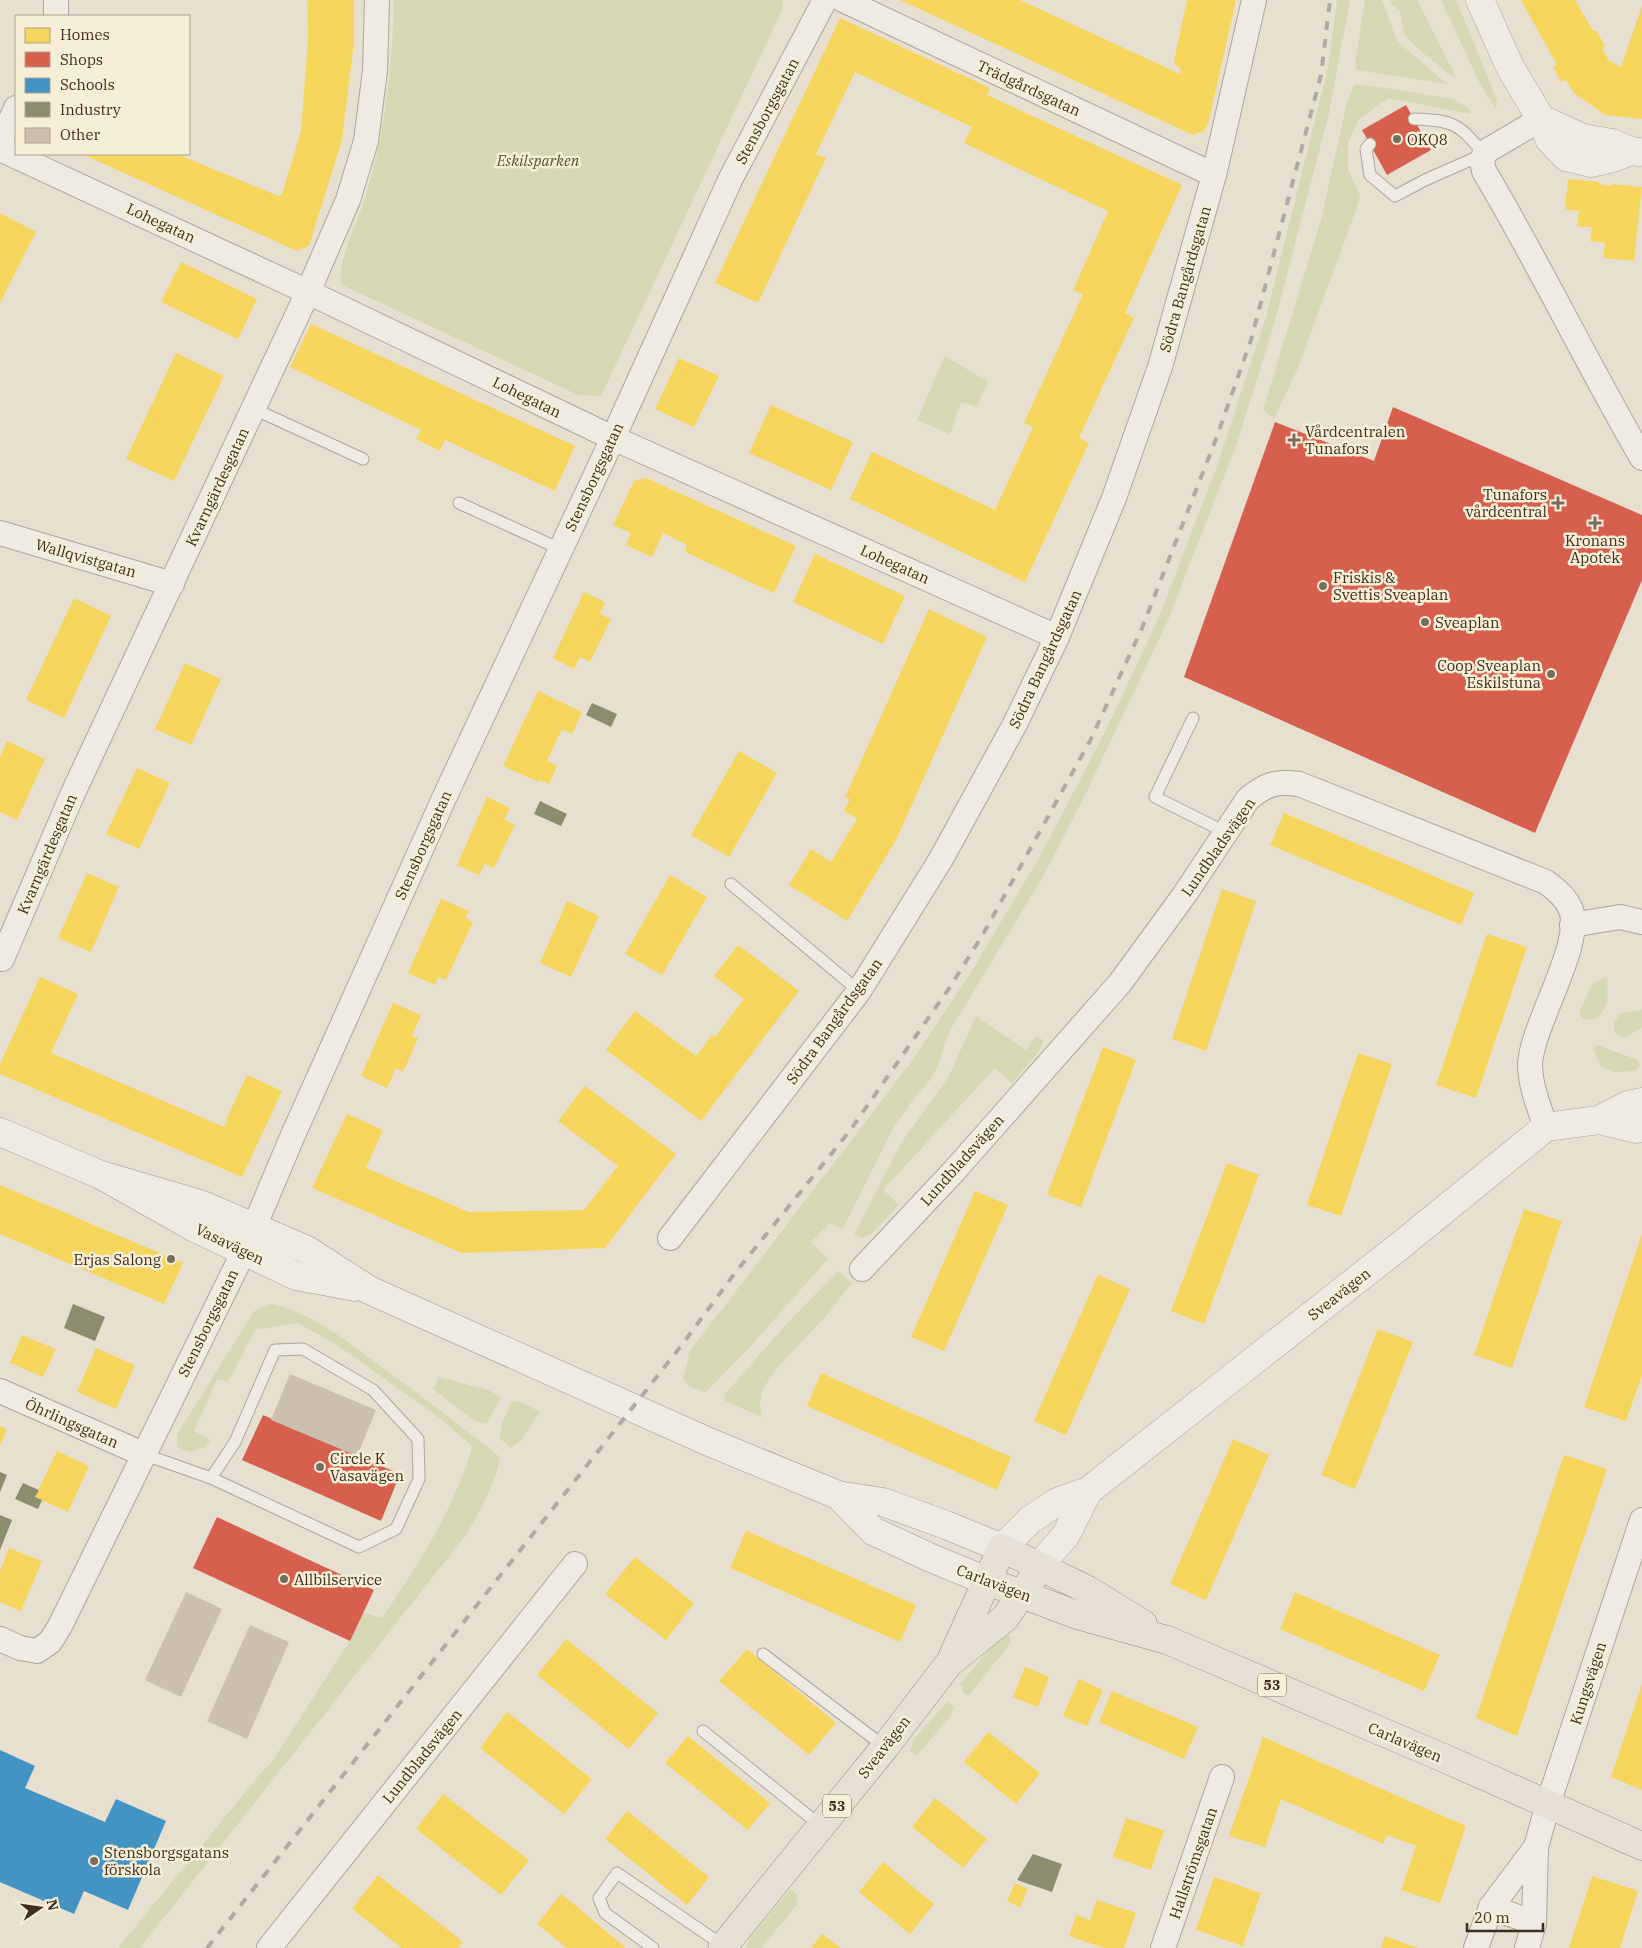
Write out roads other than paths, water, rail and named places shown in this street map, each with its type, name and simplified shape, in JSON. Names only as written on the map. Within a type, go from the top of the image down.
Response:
[{"type":"main road","points":[[1480,0],[1510,67],[1542,119],[1583,138],[1612,143],[1636,152]]},
{"type":"main road","points":[[1546,1127],[1599,1120],[1628,1105],[1642,1102]]},
{"type":"main road","points":[[1599,1120],[1636,1129],[1642,1128]]},
{"type":"main road","name":"Sveavägen","points":[[723,1947],[885,1747],[950,1662],[977,1607],[1002,1548],[1030,1520],[1057,1502],[1088,1490],[1400,1246],[1546,1127]]},
{"type":"main road","name":"Vasavägen","points":[[0,1132],[101,1175],[203,1205],[250,1239],[307,1250],[369,1290],[606,1396]]},
{"type":"main road","name":"Carlavägen","points":[[606,1396],[709,1442],[838,1495],[883,1502],[1002,1548],[1088,1590],[1167,1640]]},
{"type":"main road","name":"Sveavägen","points":[[950,1662],[1005,1618],[1039,1566],[1066,1535],[1088,1490]]},
{"type":"main road","name":"Carlavägen","points":[[838,1495],[873,1531],[931,1558],[1077,1615],[1167,1640],[1642,1846]]},
{"type":"street","points":[[56,0],[56,15]]},
{"type":"street","name":"Kvarngärdesgatan","points":[[2,959],[73,793],[254,409],[348,200],[366,141],[375,71],[377,0]]},
{"type":"street","name":"Stensborgsgatan","points":[[0,1639],[20,1648],[37,1651],[50,1642],[60,1626],[250,1239],[293,1135],[445,796],[613,438],[731,178],[825,0]]},
{"type":"street","name":"Trädgårdsgatan","points":[[843,0],[1214,175]]},
{"type":"street","name":"Södra Bangårdsgatan","points":[[670,1238],[859,991],[941,859],[1016,724],[1057,637],[1114,498],[1160,367],[1214,175],[1254,0]]},
{"type":"street","points":[[0,144],[15,110]]},
{"type":"street","points":[[1542,119],[1485,152],[1482,161],[1484,171],[1522,235],[1601,388],[1642,458]]},
{"type":"street","name":"Lohegatan","points":[[0,149],[308,292],[613,438],[1057,637]]},
{"type":"street","name":"Wallqvistgatan","points":[[0,533],[172,584]]},
{"type":"street","name":"Lundbladsvägen","points":[[862,1269],[954,1171],[1120,983],[1186,894],[1248,799],[1261,788],[1280,782],[1299,784],[1546,882],[1563,895],[1572,911],[1573,936],[1538,1033],[1530,1064],[1535,1094],[1546,1127]]},
{"type":"street","points":[[1572,924],[1620,917],[1642,922]]},
{"type":"street","name":"Öhrlingsgatan","points":[[0,1391],[143,1454]]},
{"type":"street","name":"Kungsvägen","points":[[1527,1948],[1534,1922],[1536,1847],[1548,1804],[1642,1520]]},
{"type":"street","name":"Lundbladsvägen","points":[[269,1948],[575,1564]]},
{"type":"street","name":"Hallströmsgatan","points":[[1163,1948],[1222,1777]]},
{"type":"street","name":"Kungsvägen","points":[[1476,1948],[1491,1907],[1536,1847]]},
{"type":"street","points":[[1491,1907],[1534,1922]]},
{"type":"lane","points":[[1370,144],[1366,149],[1370,176],[1395,196],[1425,180],[1484,154],[1464,130],[1441,120],[1414,120]]},
{"type":"lane","points":[[254,409],[362,459]]},
{"type":"lane","points":[[459,503],[560,549]]},
{"type":"lane","points":[[1193,718],[1155,798],[1227,833]]},
{"type":"lane","points":[[730,884],[859,991]]},
{"type":"lane","points":[[143,1454],[211,1478],[359,1547],[396,1529],[419,1479],[418,1439],[373,1390],[303,1349],[275,1350],[234,1442],[211,1478]]},
{"type":"lane","points":[[763,1654],[885,1747]]},
{"type":"lane","points":[[703,1731],[821,1826]]},
{"type":"lane","points":[[653,1948],[605,1913],[599,1898],[617,1873],[723,1947]]},
{"type":"railway","points":[[207,1948],[681,1346],[735,1273],[849,1132],[950,987],[982,936],[1091,739],[1142,628],[1216,439],[1251,340],[1321,75],[1330,0]]},
{"type":"place","name":"OKQ8","points":[[1397,139]]},
{"type":"place","name":"Vårdcentralen Tunafors","points":[[1294,440]]},
{"type":"place","name":"Tunafors vårdcentral","points":[[1558,503]]},
{"type":"place","name":"Kronans Apotek","points":[[1595,523]]},
{"type":"place","name":"Friskis & Svettis Sveaplan","points":[[1323,586]]},
{"type":"place","name":"Sveaplan","points":[[1425,622]]},
{"type":"place","name":"Coop Sveaplan Eskilstuna","points":[[1551,674]]},
{"type":"place","name":"Erjas Salong","points":[[171,1259]]},
{"type":"place","name":"Circle K Vasavägen","points":[[320,1467]]},
{"type":"place","name":"Allbilservice","points":[[284,1579]]},
{"type":"place","name":"Stensborgsgatans förskola","points":[[94,1861]]},
{"type":"park label","name":"Eskilsparken","points":[[538,160]]}]
